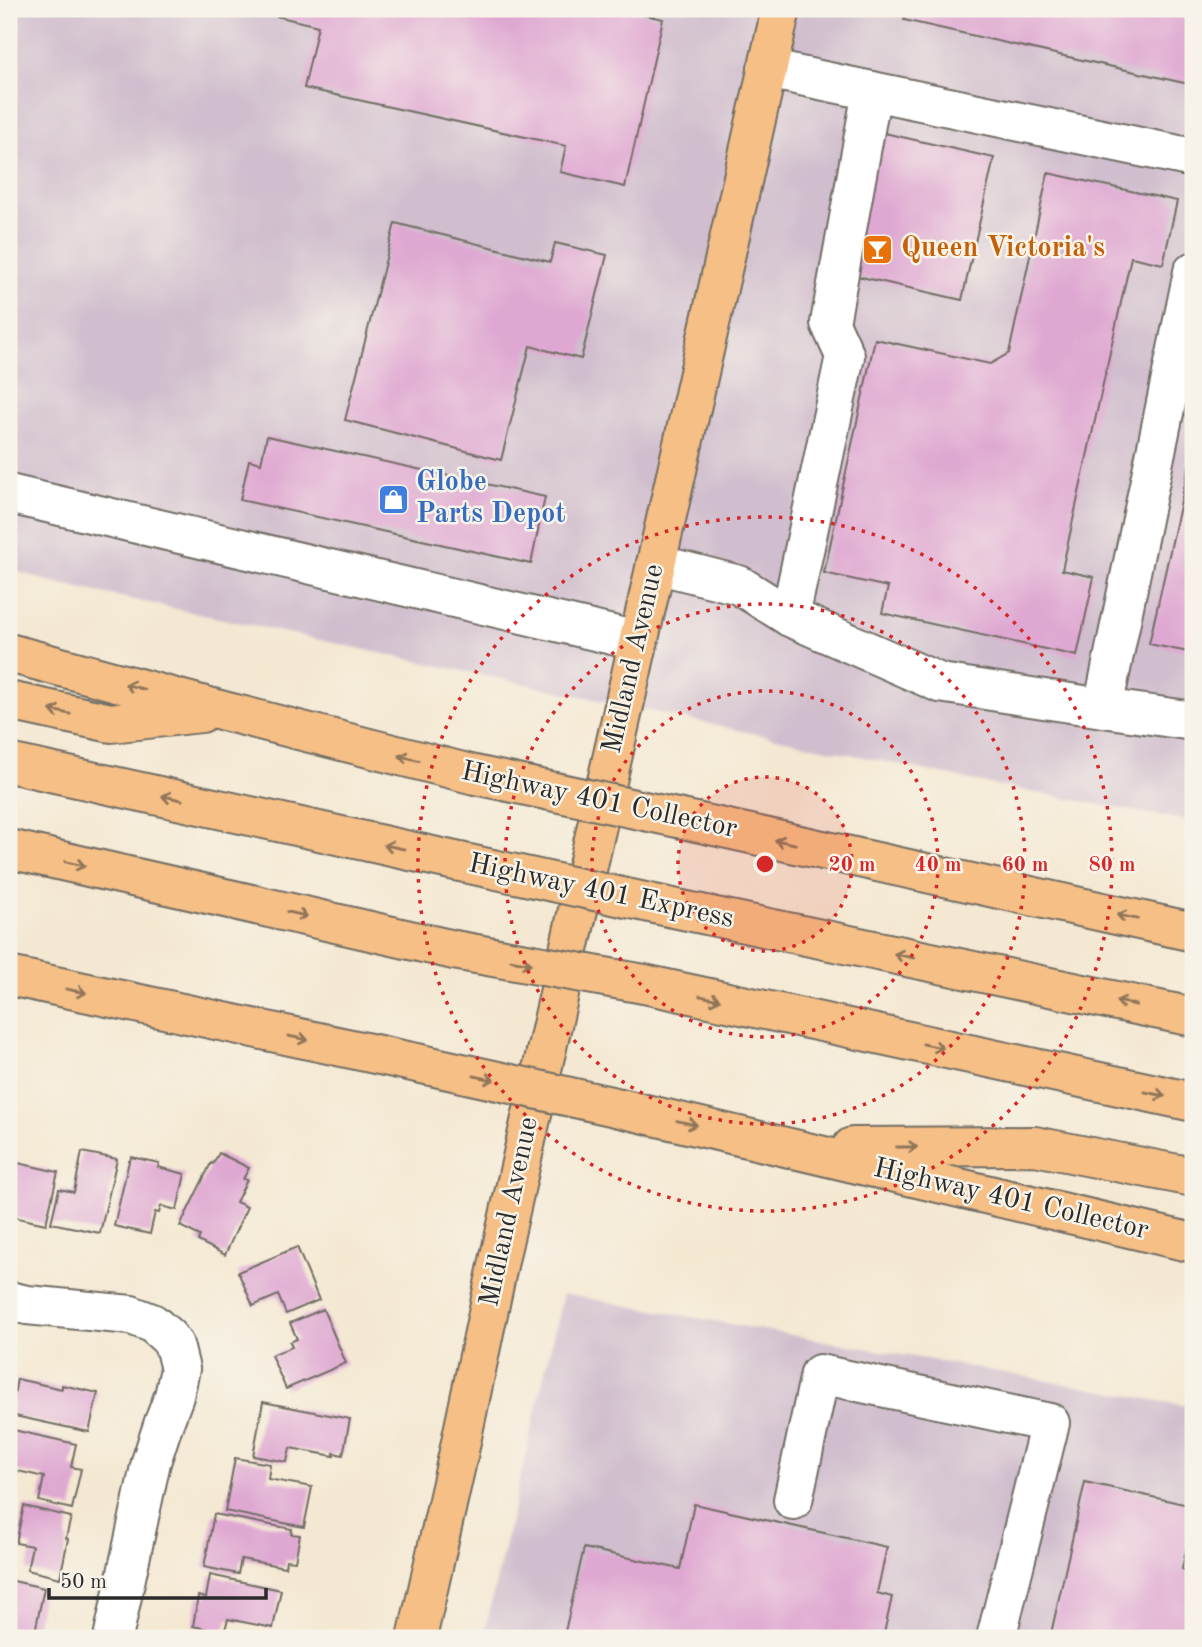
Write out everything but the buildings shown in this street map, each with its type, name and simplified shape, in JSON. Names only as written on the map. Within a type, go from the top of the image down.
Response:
[{"type":"main road","name":"Midland Avenue","points":[[417,1638],[500,1256],[781,9]]},
{"type":"main road","name":"Highway 401 Collector","points":[[9,653],[475,775],[1193,932]]},
{"type":"main road","points":[[9,701],[111,723],[224,711]]},
{"type":"main road","name":"Highway 401 Express","points":[[9,763],[673,908],[1193,1017]]},
{"type":"main road","points":[[9,849],[454,950],[644,984],[1193,1102]]},
{"type":"main road","name":"Highway 401 Collector","points":[[9,976],[620,1108],[1193,1242]]},
{"type":"main road","points":[[790,1148],[1035,1146],[1193,1177]]},
{"type":"street","points":[[767,69],[1193,158]]},
{"type":"street","points":[[790,617],[845,356],[830,323],[872,91]]},
{"type":"street","points":[[1103,708],[1193,272]]},
{"type":"street","points":[[9,494],[638,641]]},
{"type":"street","points":[[656,564],[739,585],[790,617],[940,683],[1193,721]]},
{"type":"street","points":[[9,1301],[131,1315],[152,1323],[174,1345],[180,1369],[174,1396],[150,1462],[113,1638]]},
{"type":"street","points":[[793,1500],[820,1374],[1050,1423],[996,1638]]},
{"type":"shaded area","points":[[9,9],[1193,9],[1193,822],[984,783],[51,582],[9,569]]},
{"type":"shaded area","points":[[563,1294],[1193,1407],[1193,1638],[483,1638]]},
{"type":"place","name":"Queen Victoria's","points":[[878,249]]},
{"type":"place","name":"Globe Parts Depot","points":[[393,499]]}]
